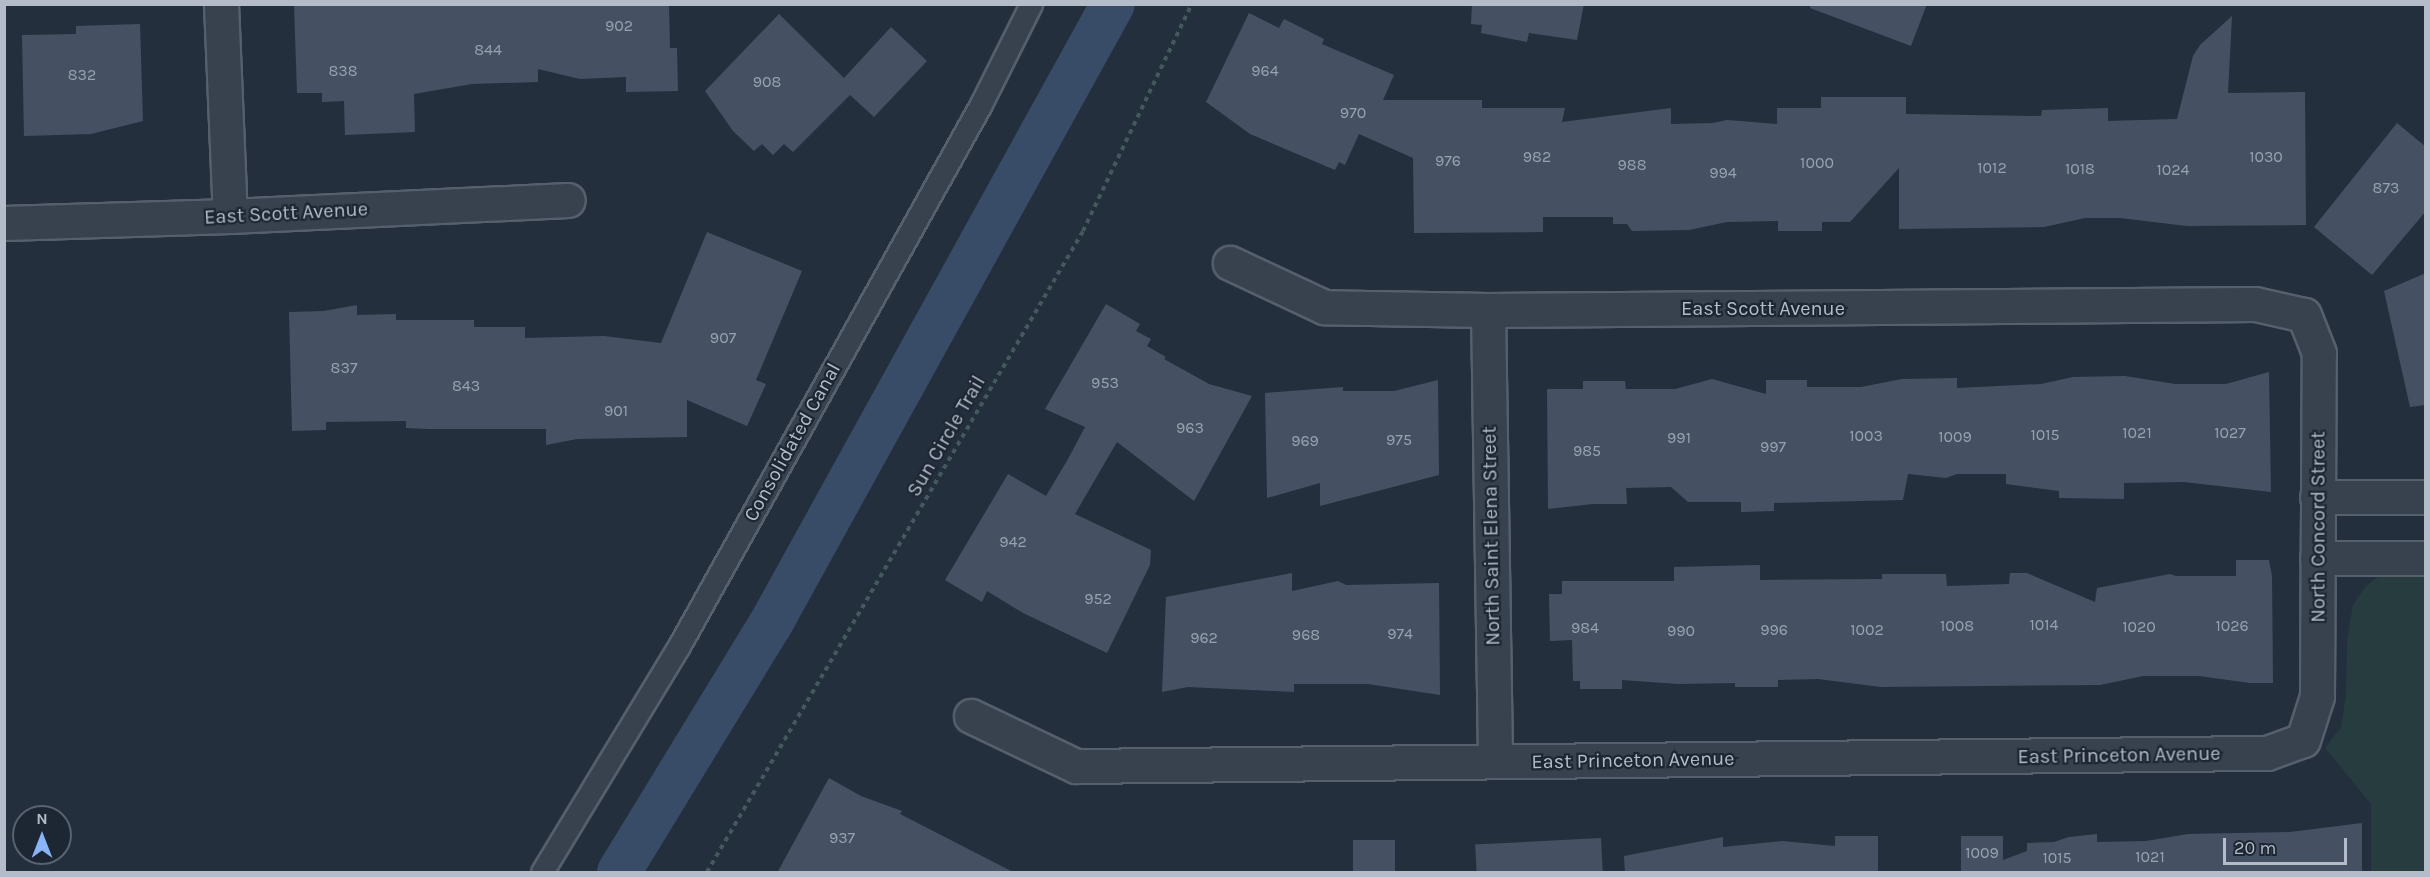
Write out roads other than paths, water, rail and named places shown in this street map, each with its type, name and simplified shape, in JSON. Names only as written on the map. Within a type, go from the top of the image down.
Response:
[{"type":"street","points":[[221,4],[230,216]]},
{"type":"street","name":"East Scott Avenue","points":[[4,223],[230,216],[568,200]]},
{"type":"street","name":"East Scott Avenue","points":[[1230,263],[1324,307],[1488,310],[2255,304],[2304,315]]},
{"type":"street","name":"North Saint Elena Street","points":[[1488,310],[1495,761]]},
{"type":"street","name":"North Concord Street","points":[[2303,740],[2317,696],[2319,353],[2304,315]]},
{"type":"street","points":[[2317,497],[2426,497]]},
{"type":"street","points":[[2317,558],[2426,558]]},
{"type":"street","name":"East Princeton Avenue","points":[[971,716],[1076,766],[2267,753],[2303,740]]},
{"type":"lane","name":"Consolidated Canal","points":[[542,873],[679,646],[975,114],[1030,4]]},
{"type":"waterway","points":[[619,872],[770,625],[1113,4]]}]
